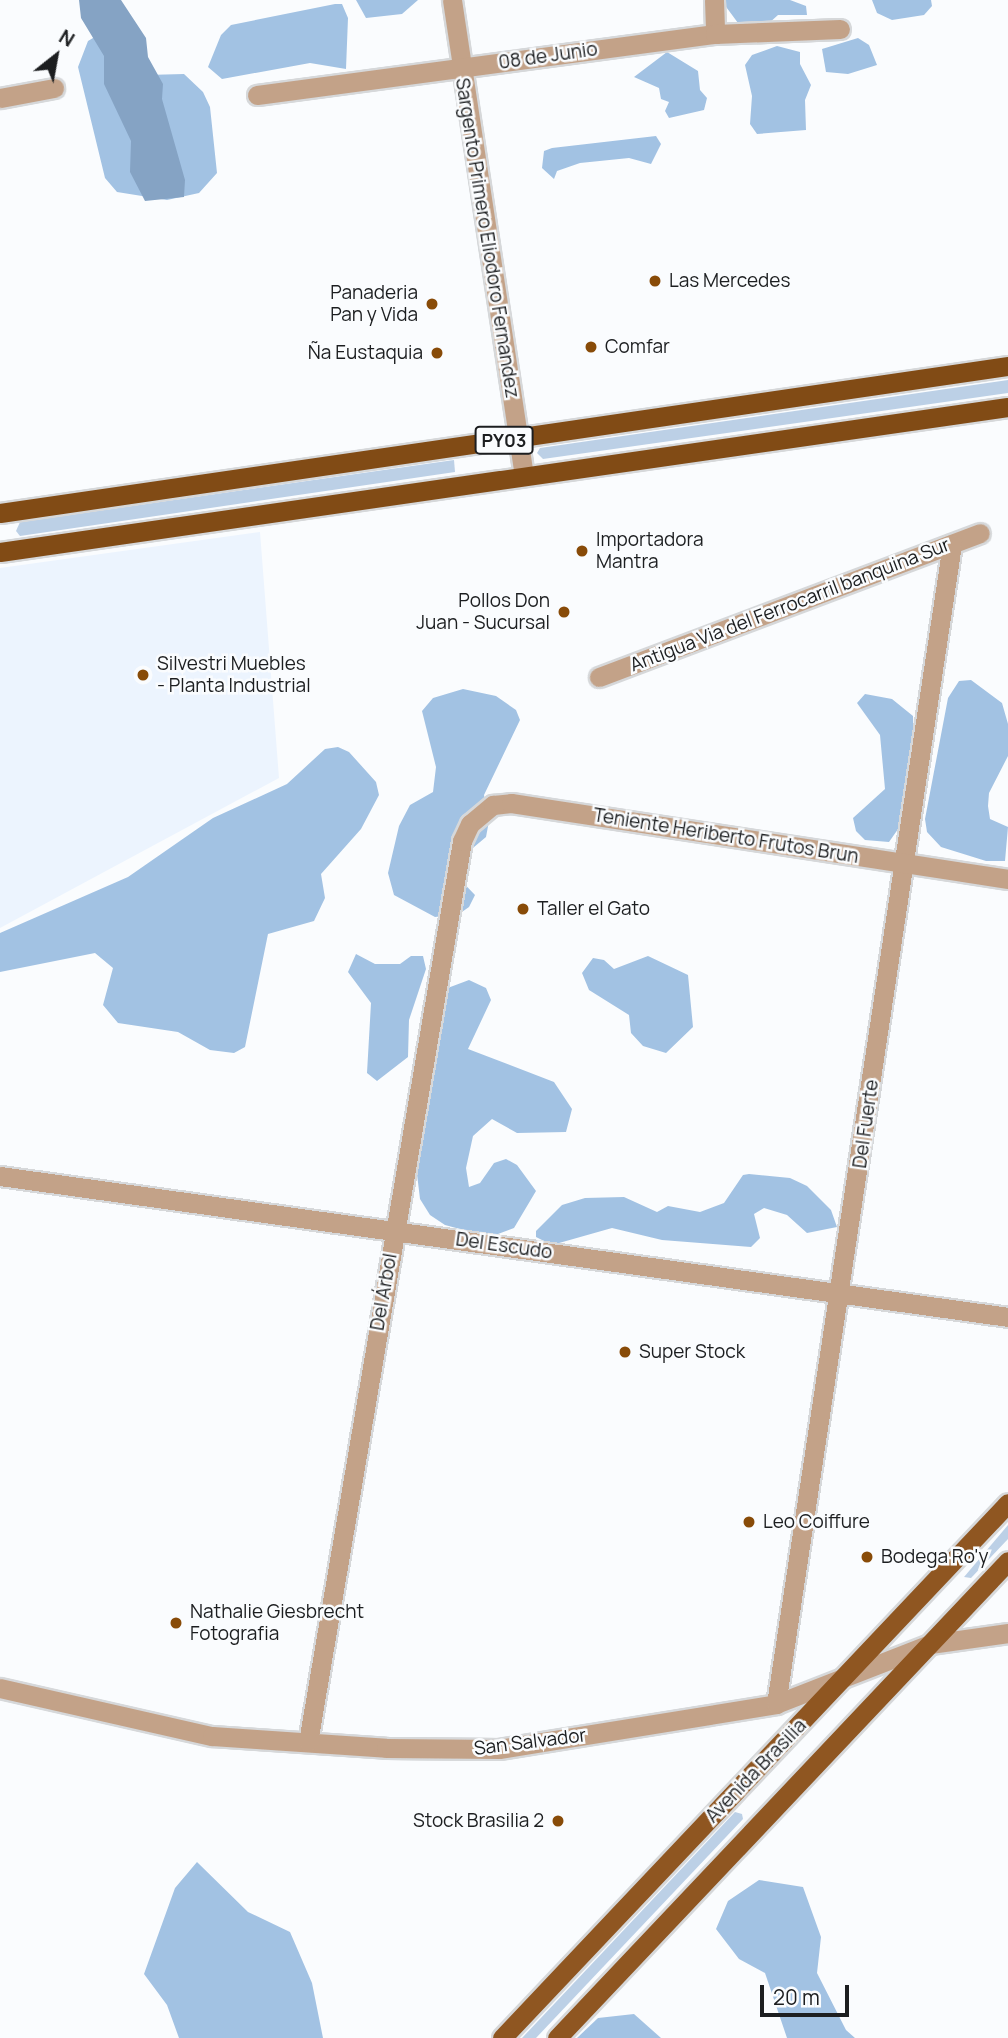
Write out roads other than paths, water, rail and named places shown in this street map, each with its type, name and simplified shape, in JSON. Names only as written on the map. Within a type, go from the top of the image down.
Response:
[{"type":"highway","name":"PY03","points":[[0,513],[1008,366]]},
{"type":"highway","name":"PY03","points":[[0,552],[1008,407]]},
{"type":"main road","name":"Avenida Brasilia","points":[[502,2038],[1008,1503]]},
{"type":"main road","name":"Avenida Brasilia","points":[[558,2038],[1008,1561]]},
{"type":"street","name":"Sargento Primero Eliodoro Fernandez","points":[[452,0],[524,476]]},
{"type":"street","points":[[713,0],[715,34]]},
{"type":"street","name":"08 de Junio","points":[[257,94],[715,34],[840,29]]},
{"type":"street","points":[[0,98],[54,88]]},
{"type":"street","name":"Antigua Via del Ferrocarril banquina Sur","points":[[599,677],[980,533]]},
{"type":"street","name":"Del Fuerte","points":[[776,1704],[841,1293],[952,544]]},
{"type":"street","name":"Teniente Heriberto Frutos Brun","points":[[462,841],[483,812],[511,803],[1008,879]]},
{"type":"street","name":"Del Árbol","points":[[308,1742],[462,841]]},
{"type":"street","name":"Del Escudo","points":[[0,1176],[1008,1317]]},
{"type":"street","name":"San Salvador","points":[[0,1688],[212,1736],[499,1749],[776,1704],[841,1682],[889,1657],[930,1644],[1008,1633]]},
{"type":"place","name":"Las Mercedes","points":[[655,281]]},
{"type":"place","name":"Panaderia Pan y Vida","points":[[432,304]]},
{"type":"place","name":"Comfar","points":[[591,347]]},
{"type":"place","name":"Ña Eustaquia","points":[[437,353]]},
{"type":"place","name":"Importadora Mantra","points":[[582,551]]},
{"type":"place","name":"Pollos Don Juan - Sucursal","points":[[564,612]]},
{"type":"place","name":"Silvestri Muebles - Planta Industrial","points":[[143,675]]},
{"type":"place","name":"Taller el Gato","points":[[523,909]]},
{"type":"place","name":"Super Stock","points":[[625,1352]]},
{"type":"place","name":"Leo Coiffure","points":[[749,1522]]},
{"type":"place","name":"Bodega Ro'y","points":[[867,1557]]},
{"type":"place","name":"Nathalie Giesbrecht Fotografia","points":[[176,1623]]},
{"type":"place","name":"Stock Brasilia 2","points":[[558,1821]]}]
